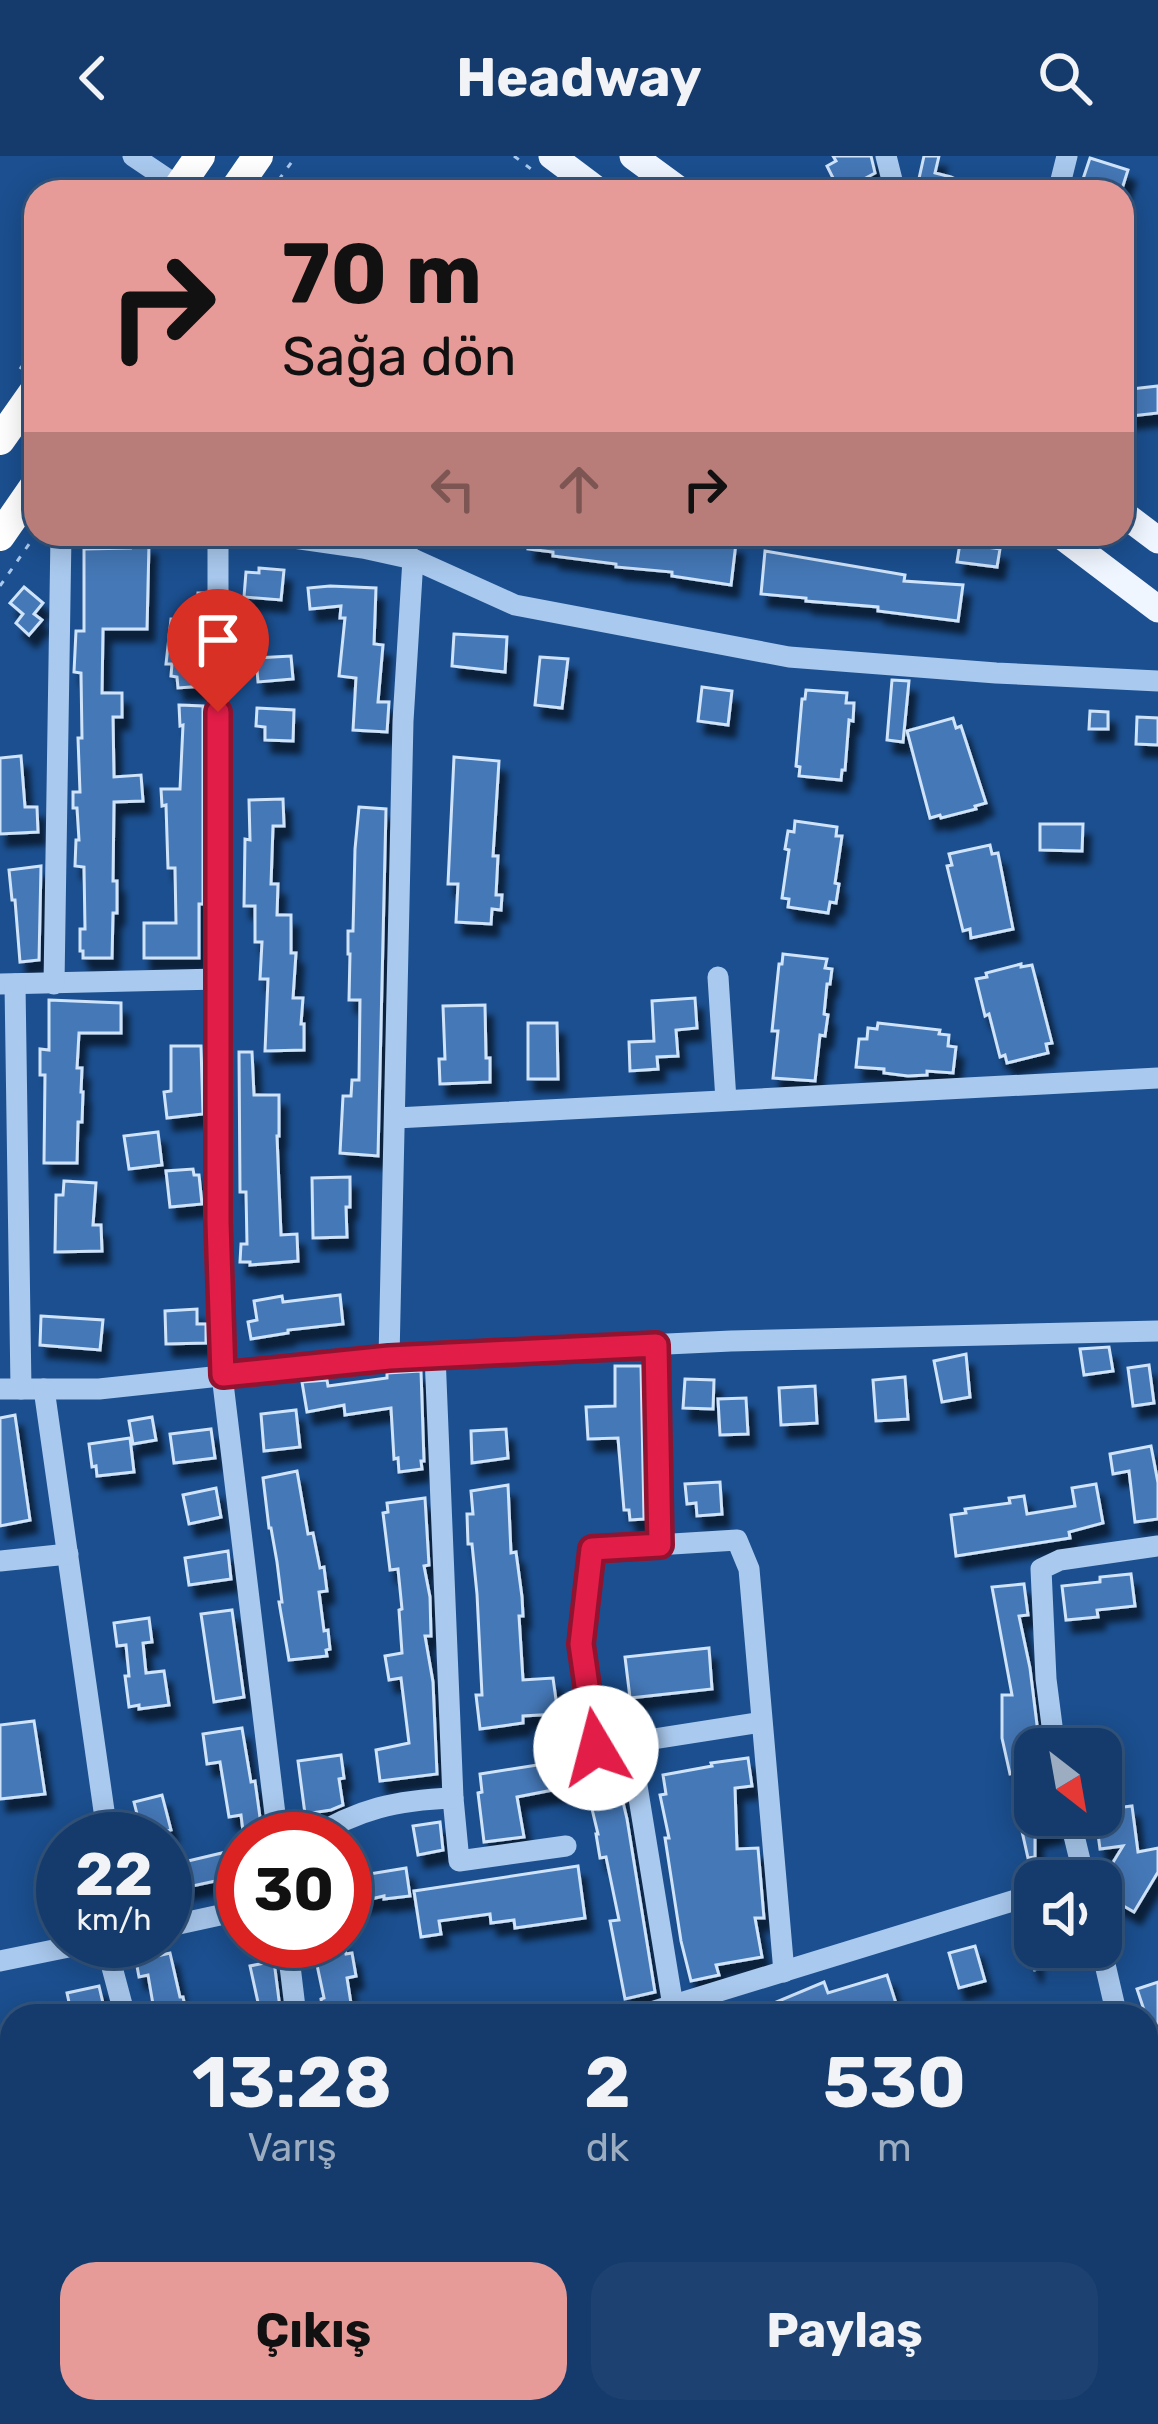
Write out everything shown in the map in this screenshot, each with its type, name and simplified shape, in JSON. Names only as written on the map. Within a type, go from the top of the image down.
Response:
[{"type":"highway","points":[[0,440],[24,406]]},
{"type":"highway","points":[[0,536],[24,502]]},
{"type":"main road","points":[[552,156],[584,180]]},
{"type":"main road","points":[[634,156],[666,180]]},
{"type":"main road","points":[[1076,546],[1158,609]]},
{"type":"street","points":[[133,156],[165,180]]},
{"type":"street","points":[[54,984],[61,546]]},
{"type":"street","points":[[218,546],[218,1222],[223,1375],[275,1812]]},
{"type":"street","points":[[349,546],[413,559],[515,604],[789,657],[1158,681]]},
{"type":"street","points":[[389,1358],[404,721],[413,559]]},
{"type":"street","points":[[718,977],[726,1100]]},
{"type":"street","points":[[104,1812],[68,1554],[22,1389],[8,984],[219,979]]},
{"type":"street","points":[[396,1118],[1158,1078]]},
{"type":"street","points":[[22,1389],[100,1389],[435,1355],[1158,1331]]},
{"type":"street","points":[[656,1345],[660,1545]]},
{"type":"street","points":[[435,1355],[459,1861],[566,1846]]},
{"type":"street","points":[[762,1722],[596,1748],[581,1644],[592,1549],[737,1540],[749,1569],[784,1972]]},
{"type":"street","points":[[1052,1728],[1041,1569],[1060,1561],[1158,1546]]},
{"type":"street","points":[[0,1561],[68,1554]]},
{"type":"street","points":[[630,1742],[673,2004]]},
{"type":"street","points":[[361,1812],[417,1799],[453,1798]]},
{"type":"street","points":[[680,2004],[1014,1901]]},
{"type":"street","points":[[0,1961],[36,1954]]},
{"type":"street","points":[[110,1968],[121,2004]]},
{"type":"street","points":[[290,1968],[295,2004]]},
{"type":"street","points":[[1106,1968],[1114,2004]]},
{"type":"path","points":[[0,586],[28,546]]},
{"type":"building","points":[[833,156],[871,156],[875,173],[862,180],[834,180],[827,166],[836,161]]},
{"type":"building","points":[[924,156],[939,156],[935,173],[957,180],[919,180]]},
{"type":"building","points":[[1090,158],[1128,170],[1125,180],[1083,180]]},
{"type":"building","points":[[1158,386],[1158,413],[1134,416],[1134,389]]},
{"type":"building","points":[[149,546],[147,629],[103,629],[102,693],[122,693],[122,717],[113,717],[114,777],[141,775],[143,801],[114,802],[117,913],[113,913],[112,958],[83,958],[84,867],[75,866],[79,840],[73,792],[80,792],[81,673],[74,672],[76,631],[84,631],[84,549]]},
{"type":"building","points":[[528,546],[736,546],[731,585]]},
{"type":"building","points":[[960,546],[1000,549],[997,567],[957,562]]},
{"type":"building","points":[[765,551],[905,575],[904,581],[963,585],[958,621],[761,594]]},
{"type":"building","points":[[259,568],[284,570],[281,600],[244,597],[246,572],[259,573]]},
{"type":"building","points":[[24,587],[43,603],[34,614],[42,620],[29,635],[16,623],[23,614],[10,603]]},
{"type":"building","points":[[308,588],[376,588],[374,644],[383,645],[378,702],[389,702],[387,732],[353,730],[356,678],[339,676],[345,618],[340,618],[341,606],[310,609]]},
{"type":"building","points":[[198,593],[203,593],[203,686],[178,688],[177,677],[171,676],[172,664],[166,664],[171,619],[197,620]]},
{"type":"building","points":[[454,634],[507,637],[505,672],[452,666]]},
{"type":"building","points":[[291,656],[293,679],[258,682],[256,658]]},
{"type":"building","points":[[540,657],[568,659],[562,708],[535,705]]},
{"type":"building","points":[[892,680],[909,681],[903,742],[887,740]]},
{"type":"building","points":[[702,687],[732,691],[728,725],[698,721]]},
{"type":"building","points":[[806,690],[847,693],[846,703],[854,703],[841,780],[799,776],[796,766]]},
{"type":"building","points":[[179,705],[203,706],[199,958],[144,958],[144,923],[176,923],[175,868],[168,868],[161,789],[180,789],[183,725]]},
{"type":"building","points":[[257,708],[294,710],[293,741],[265,740],[265,727],[256,726]]},
{"type":"building","points":[[1090,711],[1108,712],[1108,729],[1089,729]]},
{"type":"building","points":[[1137,717],[1158,718],[1158,745],[1136,744]]},
{"type":"building","points":[[953,718],[956,728],[961,726],[986,803],[930,818],[907,731]]},
{"type":"building","points":[[21,756],[25,807],[37,807],[38,832],[0,834],[0,758]]},
{"type":"building","points":[[454,757],[499,761],[493,856],[498,856],[496,895],[502,895],[501,910],[492,909],[491,924],[456,922],[458,884],[448,884]]},
{"type":"building","points":[[283,799],[284,826],[273,826],[271,884],[278,884],[277,915],[291,915],[291,953],[296,953],[293,998],[303,998],[304,1050],[265,1051],[268,979],[260,979],[262,942],[255,942],[255,906],[244,906],[245,839],[250,840],[249,800]]},
{"type":"building","points":[[359,807],[386,809],[378,1156],[340,1153],[343,1096],[351,1096],[352,1080],[359,1080],[360,1000],[349,1000],[348,931],[353,931]]},
{"type":"building","points":[[795,821],[837,827],[836,836],[842,836],[836,903],[830,902],[828,913],[788,907],[789,899],[782,898],[788,831],[794,832]]},
{"type":"building","points":[[1040,824],[1083,824],[1082,851],[1040,850]]},
{"type":"building","points":[[990,845],[992,854],[998,853],[1013,929],[971,938],[970,929],[963,931],[947,866],[952,865],[949,854]]},
{"type":"building","points":[[41,866],[39,960],[20,962],[9,870]]},
{"type":"building","points":[[783,954],[827,959],[825,968],[832,969],[815,1081],[773,1078],[778,1031],[772,1031]]},
{"type":"building","points":[[1021,964],[1032,965],[1052,1043],[1046,1044],[1048,1053],[1007,1063],[1005,1055],[1000,1057],[976,979]]},
{"type":"building","points":[[695,998],[697,1028],[676,1030],[678,1056],[657,1057],[658,1069],[630,1071],[629,1042],[654,1041],[652,1001]]},
{"type":"building","points":[[49,1000],[121,1003],[121,1033],[79,1033],[77,1068],[82,1068],[83,1092],[77,1163],[44,1163],[45,1075],[40,1075],[40,1049],[49,1050]]},
{"type":"building","points":[[485,1005],[490,1082],[440,1084],[439,1059],[445,1059],[443,1006]]},
{"type":"building","points":[[528,1023],[557,1023],[558,1079],[528,1079]]},
{"type":"building","points":[[878,1023],[949,1035],[948,1046],[956,1047],[953,1073],[927,1071],[927,1075],[908,1076],[856,1067],[859,1039],[867,1039],[868,1028],[877,1029]]},
{"type":"building","points":[[171,1046],[201,1046],[203,1114],[167,1118],[164,1092],[171,1091]]},
{"type":"building","points":[[239,1052],[252,1052],[254,1095],[279,1095],[281,1235],[297,1234],[298,1261],[240,1262],[241,1244],[247,1244],[246,1192],[240,1192]]},
{"type":"building","points":[[158,1132],[162,1165],[129,1169],[124,1136]]},
{"type":"building","points":[[193,1169],[199,1175],[202,1204],[170,1207],[166,1171]]},
{"type":"building","points":[[350,1177],[347,1237],[313,1238],[312,1178]]},
{"type":"building","points":[[64,1181],[96,1183],[93,1225],[101,1225],[102,1251],[55,1252],[56,1195],[63,1195]]},
{"type":"building","points":[[340,1295],[343,1324],[251,1339],[248,1322],[257,1320],[254,1301]]},
{"type":"building","points":[[197,1309],[197,1324],[206,1324],[206,1343],[166,1344],[165,1311]]},
{"type":"building","points":[[41,1316],[103,1320],[100,1350],[40,1345]]},
{"type":"building","points":[[1109,1347],[1113,1371],[1084,1375],[1080,1349]]},
{"type":"building","points":[[966,1354],[970,1397],[942,1402],[934,1361]]},
{"type":"building","points":[[1149,1365],[1154,1403],[1133,1406],[1128,1368]]},
{"type":"building","points":[[615,1366],[641,1366],[644,1519],[630,1520],[629,1510],[624,1510],[618,1438],[588,1439],[586,1407],[615,1406]]},
{"type":"building","points":[[421,1371],[422,1469],[399,1472],[391,1408],[345,1415],[344,1405],[307,1412],[302,1382],[327,1380],[328,1386]]},
{"type":"building","points":[[905,1377],[908,1419],[876,1421],[873,1380]]},
{"type":"building","points":[[685,1379],[714,1380],[713,1409],[683,1408]]},
{"type":"building","points":[[815,1386],[817,1423],[781,1425],[779,1388]]},
{"type":"building","points":[[746,1398],[748,1434],[720,1435],[718,1399]]},
{"type":"building","points":[[296,1410],[300,1447],[264,1451],[261,1414]]},
{"type":"building","points":[[15,1415],[30,1520],[0,1526],[0,1418]]},
{"type":"building","points":[[152,1417],[156,1440],[133,1444],[129,1421]]},
{"type":"building","points":[[211,1429],[215,1458],[174,1463],[170,1434]]},
{"type":"building","points":[[506,1429],[508,1458],[472,1463],[471,1431]]},
{"type":"building","points":[[130,1438],[134,1472],[97,1476],[89,1444]]},
{"type":"building","points":[[1151,1446],[1158,1519],[1135,1522],[1129,1471],[1113,1474],[1110,1454]]},
{"type":"building","points":[[297,1471],[308,1534],[313,1533],[320,1568],[324,1567],[327,1591],[319,1592],[330,1649],[327,1656],[289,1660],[263,1478]]},
{"type":"building","points":[[720,1482],[722,1514],[697,1516],[696,1503],[687,1504],[685,1484]]},
{"type":"building","points":[[1096,1484],[1103,1523],[1069,1532],[1070,1538],[956,1556],[951,1515],[1024,1496],[1027,1514],[1075,1506],[1072,1488]]},
{"type":"building","points":[[508,1485],[511,1553],[516,1552],[522,1597],[523,1680],[553,1678],[558,1714],[523,1716],[523,1723],[480,1729],[477,1594],[467,1514],[473,1514],[471,1491]]},
{"type":"building","points":[[216,1488],[221,1517],[189,1524],[183,1495]]},
{"type":"building","points":[[425,1498],[429,1565],[424,1566],[431,1636],[425,1636],[433,1682],[437,1774],[380,1781],[376,1750],[409,1743],[401,1678],[389,1680],[385,1656],[402,1653],[402,1609],[398,1569],[390,1570],[383,1513],[388,1512],[387,1503]]},
{"type":"building","points":[[228,1551],[231,1579],[189,1585],[185,1558]]},
{"type":"building","points":[[1131,1574],[1135,1606],[1097,1610],[1098,1617],[1066,1620],[1062,1586]]},
{"type":"building","points":[[1024,1584],[1028,1615],[1019,1616],[1037,1728],[1014,1728],[1014,1773],[1010,1774],[1002,1738],[1002,1695],[1012,1695],[992,1587]]},
{"type":"building","points":[[232,1610],[244,1697],[214,1702],[201,1614]]},
{"type":"building","points":[[149,1618],[152,1642],[143,1643],[146,1673],[164,1671],[169,1705],[139,1709],[139,1705],[129,1707],[126,1645],[117,1646],[114,1623]]},
{"type":"building","points":[[709,1648],[712,1689],[630,1698],[625,1657]]},
{"type":"building","points":[[34,1721],[45,1794],[0,1799],[0,1725]]},
{"type":"building","points":[[242,1728],[259,1812],[228,1812],[220,1762],[207,1764],[203,1734]]},
{"type":"building","points":[[341,1755],[343,1805],[305,1812],[298,1761]]},
{"type":"building","points":[[748,1758],[752,1786],[735,1788],[737,1849],[758,1848],[764,1918],[755,1918],[762,1957],[716,1965],[719,1975],[691,1981],[665,1838],[669,1838],[660,1795],[666,1794],[663,1775]]},
{"type":"building","points":[[563,1761],[568,1787],[517,1797],[524,1837],[484,1842],[480,1774]]},
{"type":"building","points":[[617,1777],[655,1992],[625,1999],[610,1921],[619,1920],[606,1857],[600,1858],[586,1784]]},
{"type":"building","points":[[162,1795],[166,1812],[136,1812],[134,1802]]},
{"type":"building","points":[[1132,1806],[1138,1852],[1158,1848],[1158,1872],[1134,1912],[1122,1905],[1122,1860],[1114,1860],[1123,1846],[1100,1849],[1098,1836],[1122,1836],[1122,1807]]},
{"type":"building","points":[[440,1822],[443,1850],[418,1855],[413,1826]]},
{"type":"building","points":[[1023,1836],[1035,1836],[1035,1857],[1028,1858]]},
{"type":"building","points":[[216,1854],[216,1881],[192,1886],[192,1860]]},
{"type":"building","points":[[578,1866],[585,1918],[515,1928],[514,1920],[491,1923],[490,1914],[439,1921],[441,1934],[421,1937],[414,1891]]},
{"type":"building","points":[[406,1868],[410,1896],[372,1899],[372,1874]]},
{"type":"building","points":[[975,1946],[985,1981],[959,1988],[949,1953]]},
{"type":"building","points":[[137,1968],[173,1968],[184,2004],[153,2004],[148,1975],[139,1977]]},
{"type":"building","points":[[250,1968],[275,1968],[279,2004],[258,2004]]},
{"type":"building","points":[[318,1968],[355,1968],[356,1976],[347,1978],[351,2004],[322,2004]]},
{"type":"building","points":[[887,1975],[896,2004],[772,2004],[824,1982],[828,1993]]},
{"type":"building","points":[[1158,1982],[1158,2004],[1142,2004],[1137,1989]]},
{"type":"building","points":[[99,1986],[103,2004],[69,2004],[67,1993]]},
{"type":"route","points":[[218,712],[218,1222],[223,1375],[389,1358],[656,1345],[660,1545],[592,1549],[581,1644],[596,1748]]}]
